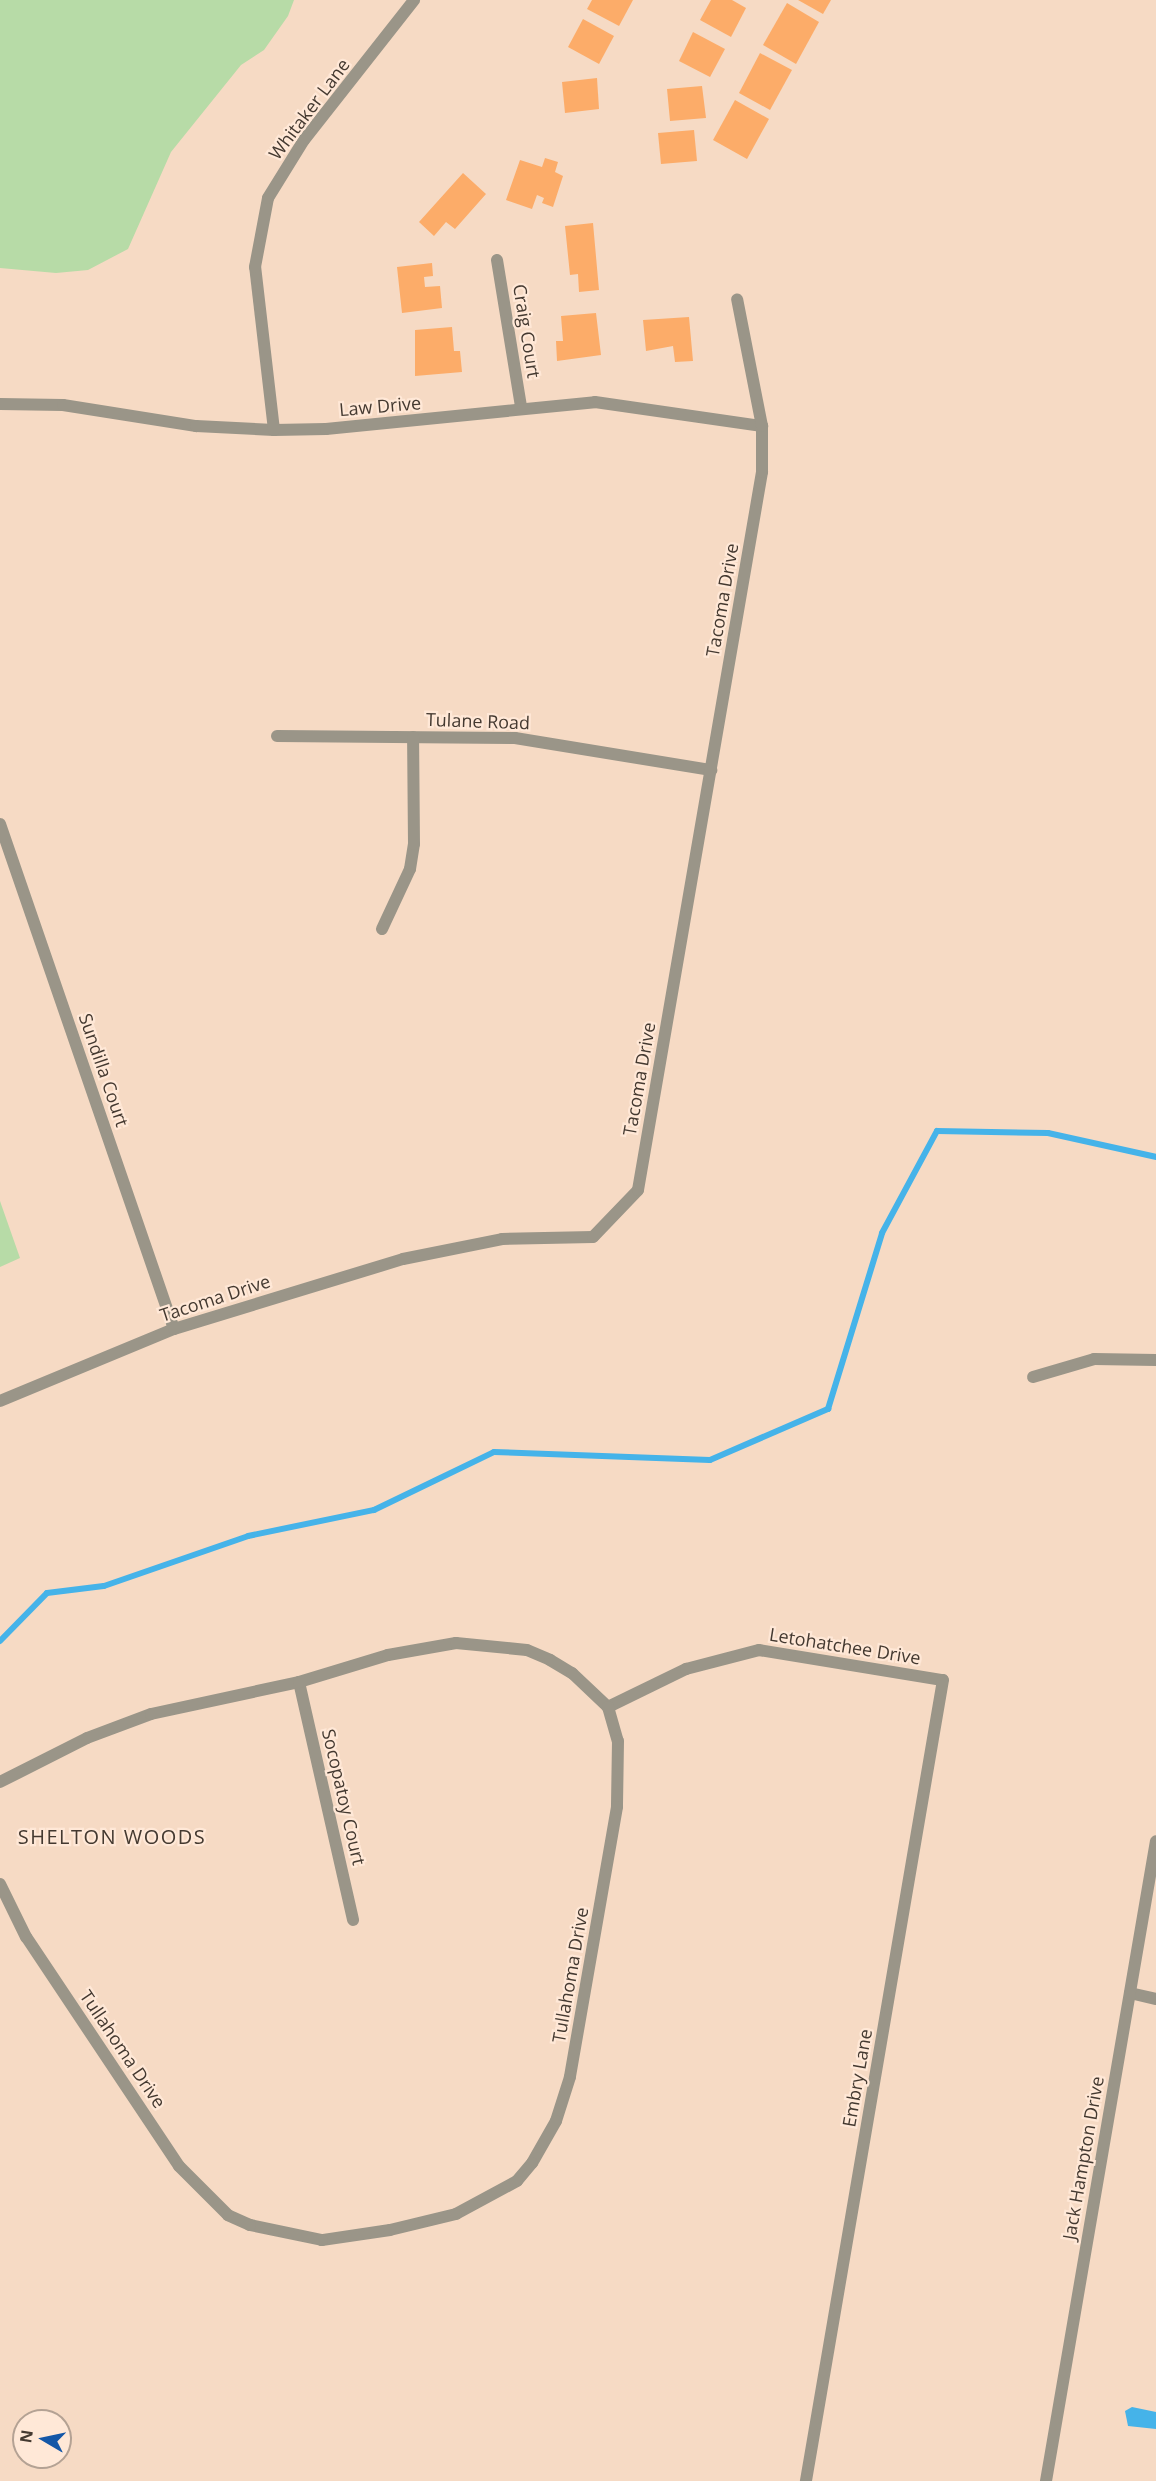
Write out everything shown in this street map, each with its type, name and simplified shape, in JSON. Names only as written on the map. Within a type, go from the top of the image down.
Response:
[{"type":"street","name":"Whitaker Lane","points":[[274,430],[255,267],[268,198],[304,140],[414,0]]},
{"type":"street","name":"Craig Court","points":[[497,260],[521,407]]},
{"type":"street","name":"Tacoma Drive","points":[[0,1401],[174,1329],[403,1259],[502,1239],[593,1237],[638,1190],[762,472],[762,426],[737,298]]},
{"type":"street","name":"Law Drive","points":[[0,404],[63,405],[196,426],[274,430],[420,421],[521,407],[595,402],[762,426]]},
{"type":"street","name":"Tulane Road","points":[[277,736],[515,738],[711,770]]},
{"type":"street","points":[[382,929],[410,868],[414,844],[412,737]]},
{"type":"street","name":"Sundilla Court","points":[[0,824],[174,1329]]},
{"type":"street","points":[[1033,1377],[1094,1359],[1156,1360]]},
{"type":"street","points":[[0,1782],[87,1738],[151,1714],[299,1682],[388,1655],[456,1643],[527,1650],[572,1673],[608,1707]]},
{"type":"street","name":"Letohatchee Drive","points":[[608,1707],[686,1668],[759,1650],[943,1680]]},
{"type":"street","name":"Embry Lane","points":[[806,2481],[943,1680]]},
{"type":"street","name":"Socopatoy Court","points":[[299,1682],[353,1920]]},
{"type":"street","name":"Tullahoma Drive","points":[[0,1884],[26,1937],[179,2166],[228,2215],[250,2225],[322,2240],[390,2230],[456,2214],[517,2181],[532,2163],[556,2121],[570,2077],[617,1808],[618,1741],[608,1707]]},
{"type":"street","name":"Jack Hampton Drive","points":[[1046,2481],[1156,1841]]},
{"type":"street","points":[[1130,1993],[1156,1999]]},
{"type":"green space","points":[[0,0],[294,0],[288,16],[264,50],[241,65],[171,152],[128,249],[88,270],[56,273],[0,268]]},
{"type":"green space","points":[[0,1201],[20,1258],[0,1267]]},
{"type":"water","points":[[1132,2407],[1156,2412],[1156,2429],[1128,2426],[1125,2411]]},
{"type":"building","points":[[592,0],[633,0],[619,26],[587,9]]},
{"type":"building","points":[[711,0],[732,0],[746,8],[731,37],[700,20]]},
{"type":"building","points":[[798,0],[831,0],[823,14]]},
{"type":"building","points":[[787,3],[819,22],[796,64],[763,45]]},
{"type":"building","points":[[583,19],[614,36],[599,64],[568,47]]},
{"type":"building","points":[[693,32],[725,49],[710,77],[679,61]]},
{"type":"building","points":[[760,53],[792,70],[770,110],[739,93]]},
{"type":"building","points":[[597,78],[599,109],[565,113],[562,82]]},
{"type":"building","points":[[702,86],[706,118],[670,121],[667,89]]},
{"type":"building","points":[[735,100],[769,119],[747,159],[713,140]]},
{"type":"building","points":[[694,130],[697,161],[661,164],[658,133]]},
{"type":"building","points":[[545,158],[558,162],[555,172],[563,176],[553,207],[542,203],[544,198],[537,195],[532,209],[506,200],[520,160],[542,167]]},
{"type":"building","points":[[463,173],[486,194],[455,229],[446,222],[434,236],[419,222]]},
{"type":"building","points":[[593,223],[599,290],[579,292],[578,274],[570,275],[565,226]]},
{"type":"building","points":[[432,263],[433,276],[424,277],[425,287],[440,286],[442,308],[402,313],[397,267]]},
{"type":"building","points":[[596,313],[601,355],[557,361],[556,341],[563,341],[561,316]]},
{"type":"building","points":[[689,317],[693,361],[675,362],[673,346],[646,351],[643,320]]},
{"type":"building","points":[[452,327],[454,351],[460,351],[462,372],[415,376],[415,330]]},
{"type":"waterway","points":[[0,1641],[47,1593],[104,1586],[248,1536],[374,1510],[494,1452],[710,1460],[828,1409],[882,1233],[937,1131],[1048,1133],[1156,1157]]},
{"type":"district","name":"SHELTON WOODS","points":[[112,1836]]}]
